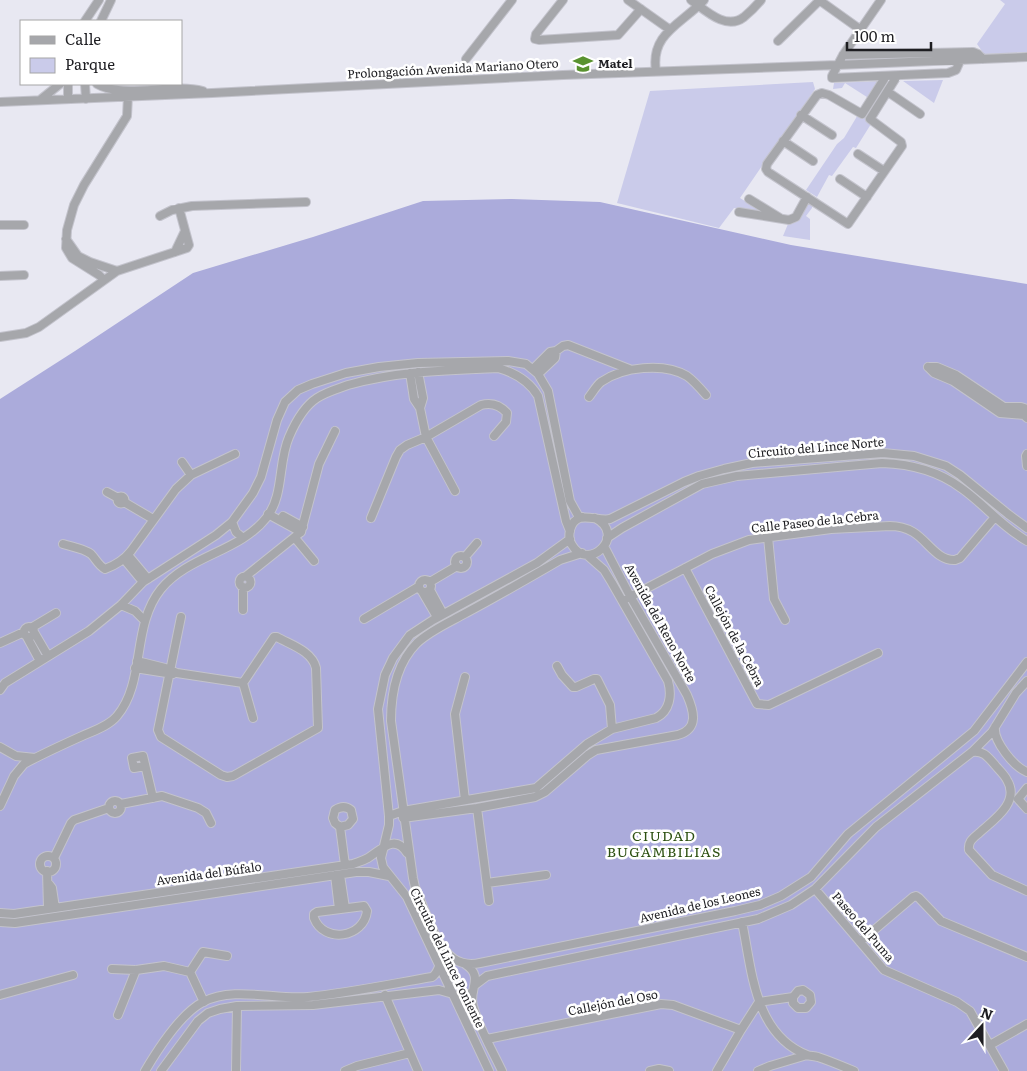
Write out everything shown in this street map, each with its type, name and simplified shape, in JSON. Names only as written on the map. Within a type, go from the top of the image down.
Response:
[{"type":"street","points":[[87,20],[99,0]]},
{"type":"street","points":[[101,20],[111,0]]},
{"type":"street","points":[[466,59],[512,0]]},
{"type":"street","points":[[563,0],[536,34],[535,38],[539,40],[618,35],[641,9]]},
{"type":"street","points":[[628,0],[669,29]]},
{"type":"street","points":[[691,0],[701,3],[714,16],[728,22],[743,18],[761,0]]},
{"type":"street","points":[[778,41],[819,0],[860,30]]},
{"type":"street","points":[[881,0],[843,55],[832,78],[948,74],[956,70],[960,61]]},
{"type":"street","points":[[656,71],[656,51],[660,42],[669,29],[701,3]]},
{"type":"street","points":[[91,14],[98,20]]},
{"type":"street","points":[[843,55],[973,52],[983,58]]},
{"type":"street","name":"Prolongación Avenida Mariano Otero","points":[[0,102],[656,71],[837,66],[1027,57]]},
{"type":"street","points":[[886,76],[862,114],[829,94],[822,93],[817,95],[767,164],[766,169],[768,172],[848,224],[902,143],[870,119],[897,76]]},
{"type":"street","points":[[40,100],[59,85]]},
{"type":"street","points":[[68,85],[68,99]]},
{"type":"street","points":[[85,85],[86,99]]},
{"type":"street","points":[[100,85],[113,90],[190,88],[212,93]]},
{"type":"street","points":[[888,92],[920,114]]},
{"type":"street","points":[[104,280],[99,274],[72,258],[66,248],[66,239],[74,205],[84,185],[127,116],[128,96]]},
{"type":"street","points":[[801,115],[832,135]]},
{"type":"street","points":[[783,141],[813,161]]},
{"type":"street","points":[[858,154],[884,171]]},
{"type":"street","points":[[840,179],[867,197]]},
{"type":"street","points":[[739,212],[789,220],[796,217],[807,198]]},
{"type":"street","points":[[750,199],[784,220]]},
{"type":"street","points":[[160,216],[179,208],[204,205],[306,202]]},
{"type":"street","points":[[0,337],[26,333],[39,327],[117,271],[175,252],[185,231],[179,208]]},
{"type":"street","points":[[0,225],[24,225]]},
{"type":"street","points":[[66,239],[78,256],[117,271]]},
{"type":"street","points":[[0,276],[24,275]]},
{"type":"street","points":[[535,371],[555,358],[556,351],[563,346],[569,345],[609,362],[633,369]]},
{"type":"street","points":[[0,690],[2,683],[89,631],[121,606],[146,580],[216,535],[232,522],[253,493],[261,477],[280,411],[285,402],[298,390],[346,373],[418,363],[508,361],[517,361],[535,371],[548,391],[570,501],[579,517],[582,518]]},
{"type":"street","points":[[609,362],[612,376]]},
{"type":"street","points":[[1027,410],[1021,407],[1004,407],[956,375],[937,367],[928,367],[934,373],[953,381],[1000,412],[1024,415],[1027,418]]},
{"type":"street","points":[[0,806],[14,776],[24,764],[112,721],[118,715],[128,698],[145,621],[151,604],[175,575],[243,538],[258,527],[270,512],[276,496],[288,438],[304,410],[316,398],[333,390],[362,381],[414,373],[498,368],[511,371],[533,388],[538,396],[566,521],[570,535],[575,549],[584,554],[600,551],[606,542],[606,528],[595,518],[582,518],[574,523],[570,535]]},
{"type":"street","points":[[589,397],[600,383],[612,376],[633,369],[662,368],[676,371],[692,380],[706,395]]},
{"type":"street","points":[[414,373],[414,399],[420,408],[426,437],[455,491]]},
{"type":"street","points":[[371,518],[400,450],[406,445],[426,437],[481,405],[489,403],[498,405],[507,413],[506,422],[494,436]]},
{"type":"street","points":[[243,610],[243,587],[239,584],[239,580],[300,532],[318,464],[335,432]]},
{"type":"street","name":"Circuito del Lince Norte","points":[[595,518],[603,520],[610,518],[684,482],[724,469],[752,463],[883,453],[914,456],[946,466],[1027,528]]},
{"type":"street","points":[[63,544],[92,555],[99,566],[105,569],[112,567],[126,557],[176,489],[191,475],[235,454]]},
{"type":"street","points":[[1027,454],[1027,466]]},
{"type":"street","points":[[182,462],[191,475]]},
{"type":"street","name":"Circuito del Lince Norte","points":[[606,542],[622,528],[702,484],[715,480],[737,476],[882,463],[919,467],[934,472],[962,488],[1011,532],[1027,540]]},
{"type":"street","points":[[107,492],[153,519]]},
{"type":"street","points":[[270,512],[300,532],[314,560]]},
{"type":"street","name":"Calle Paseo de la Cebra","points":[[622,601],[712,554],[741,542],[831,529],[898,526],[915,533],[944,558],[955,560],[960,558],[995,517]]},
{"type":"street","points":[[232,522],[236,532],[243,538]]},
{"type":"street","name":"Circuito del Lince Poniente","points":[[489,1071],[407,897],[383,867],[381,858],[390,816],[378,709],[385,675],[393,658],[410,634],[440,615],[537,563],[570,535]]},
{"type":"street","points":[[768,537],[774,599],[785,620]]},
{"type":"street","name":"Avenida del Reno Norte","points":[[477,808],[540,795],[596,750],[685,733],[690,729],[694,713],[687,695],[630,596],[606,542]]},
{"type":"street","points":[[364,619],[425,588],[457,566],[462,568],[465,566],[467,562],[465,557],[477,543]]},
{"type":"street","name":"Circuito del Lince Poniente","points":[[454,959],[438,940],[415,887],[409,858],[390,721],[391,700],[396,679],[403,663],[417,643],[437,629],[560,560],[584,554]]},
{"type":"street","name":"Avenida del Reno Norte","points":[[584,554],[604,570],[668,681],[670,696],[667,709],[661,716],[612,728]]},
{"type":"street","points":[[126,557],[146,580]]},
{"type":"street","name":"Callejón de la Cebra","points":[[685,568],[758,704],[768,706],[878,653]]},
{"type":"street","points":[[425,588],[440,615]]},
{"type":"street","points":[[121,606],[135,611],[145,621]]},
{"type":"street","points":[[0,643],[29,632],[56,614]]},
{"type":"street","points":[[182,618],[173,672],[158,730],[159,734],[227,777],[233,776],[318,728],[316,668],[313,660],[308,654],[277,637],[274,637],[243,683],[253,718]]},
{"type":"street","points":[[29,632],[48,656]]},
{"type":"street","points":[[29,632],[40,661]]},
{"type":"street","name":"Avenida de los Leones","points":[[465,964],[490,962],[735,911],[760,905],[781,896],[811,877],[848,834],[974,731],[1027,662]]},
{"type":"street","points":[[136,665],[243,683]]},
{"type":"street","points":[[390,816],[465,800],[536,788],[587,744],[612,728],[610,705],[597,679],[572,687],[557,666]]},
{"type":"street","points":[[663,671],[671,667]]},
{"type":"street","points":[[465,677],[455,714],[465,800]]},
{"type":"street","name":"Avenida de los Leones","points":[[160,1071],[198,1021],[208,1013],[220,1009],[237,1006],[303,1006],[439,990],[463,996],[474,989],[487,976],[758,919],[791,905],[815,889],[873,830],[972,752],[995,727],[1016,693],[1027,681]]},
{"type":"street","points":[[995,727],[994,733],[997,742],[1017,767],[1027,772]]},
{"type":"street","points":[[0,747],[16,756],[35,758]]},
{"type":"street","points":[[972,752],[978,751],[985,754],[1006,778],[1014,798],[1027,809]]},
{"type":"street","points":[[145,766],[153,798]]},
{"type":"street","points":[[1006,778],[1017,767]]},
{"type":"street","points":[[1027,788],[970,840],[968,850],[992,875],[1027,891]]},
{"type":"street","points":[[47,871],[54,868],[54,858],[74,820],[109,808],[116,814],[121,810],[121,804],[162,796],[198,808],[206,813],[211,823]]},
{"type":"street","points":[[403,814],[477,808],[489,901]]},
{"type":"street","points":[[865,820],[873,830]]},
{"type":"street","points":[[340,826],[345,865]]},
{"type":"street","points":[[384,846],[394,844],[400,846],[405,849],[409,858]]},
{"type":"street","name":"Avenida del Búfalo","points":[[0,922],[15,922],[345,865],[365,859],[384,846]]},
{"type":"street","points":[[47,871],[40,867],[40,860],[45,856],[54,858]]},
{"type":"street","points":[[365,859],[369,872]]},
{"type":"street","points":[[47,871],[48,884],[52,888],[52,909]]},
{"type":"street","name":"Avenida del Búfalo","points":[[0,914],[14,914],[369,872],[390,877]]},
{"type":"street","points":[[338,875],[342,908]]},
{"type":"street","points":[[488,883],[546,875]]},
{"type":"street","name":"Paseo del Puma","points":[[815,889],[886,972],[964,1006],[974,1016],[1004,1071]]},
{"type":"street","points":[[860,942],[916,896],[941,922],[1027,957]]},
{"type":"street","points":[[362,906],[366,909],[365,920],[353,932],[332,934],[323,930],[315,922],[315,913],[342,908],[362,906]]},
{"type":"street","points":[[742,922],[759,1002],[774,1031],[783,1040],[807,1055],[818,1057],[854,1071]]},
{"type":"street","points":[[190,972],[203,952],[227,956]]},
{"type":"street","points":[[146,1068],[184,1015],[204,1002],[217,997],[240,995],[308,997],[432,977],[445,959],[454,959],[465,964]]},
{"type":"street","name":"Circuito del Lince Poniente","points":[[465,964],[474,973],[472,1006],[502,1071]]},
{"type":"street","points":[[112,969],[136,970],[164,966],[190,972]]},
{"type":"street","points":[[118,1016],[136,970]]},
{"type":"street","points":[[190,972],[204,1002]]},
{"type":"street","points":[[0,995],[73,975]]},
{"type":"street","points":[[385,996],[418,1071]]},
{"type":"street","points":[[217,997],[215,1002],[220,1009]]},
{"type":"street","points":[[717,1071],[759,1002],[793,997]]},
{"type":"street","name":"Callejón del Oso","points":[[487,1040],[661,1004],[673,1005],[741,1030]]},
{"type":"street","points":[[236,1071],[237,1006]]},
{"type":"street","points":[[990,1045],[1027,1024]]},
{"type":"street","points":[[345,1071],[357,1066],[410,1053]]},
{"type":"street","points":[[758,1071],[807,1055]]},
{"type":"street","points":[[146,1068],[156,1065],[160,1071]]},
{"type":"street","points":[[650,1071],[659,1069],[669,1071]]},
{"type":"green space","points":[[1000,0],[1027,0],[1027,52],[984,54],[977,44],[1005,4]]},
{"type":"green space","points":[[943,80],[934,103],[903,81]]},
{"type":"green space","points":[[881,81],[870,99],[845,83],[842,88],[833,89],[834,83]]},
{"type":"green space","points":[[813,82],[815,89],[740,198],[765,214],[734,208],[719,228],[617,203],[650,91]]},
{"type":"green space","points":[[882,92],[884,93],[871,124],[856,148],[853,147],[832,176],[829,175],[817,197],[806,190],[837,144],[844,138],[857,116],[865,117]]},
{"type":"green space","points":[[809,199],[813,201],[812,208],[806,216],[810,219],[810,240],[783,236],[788,224]]},
{"type":"shaded area","points":[[512,199],[600,202],[791,245],[1027,284],[1027,1071],[0,1071],[0,399],[193,273],[423,201]]},
{"type":"place","name":"Matel","points":[[583,64]]},
{"type":"district","name":"CIUDAD BUGAMBILIAS","points":[[664,844]]}]
